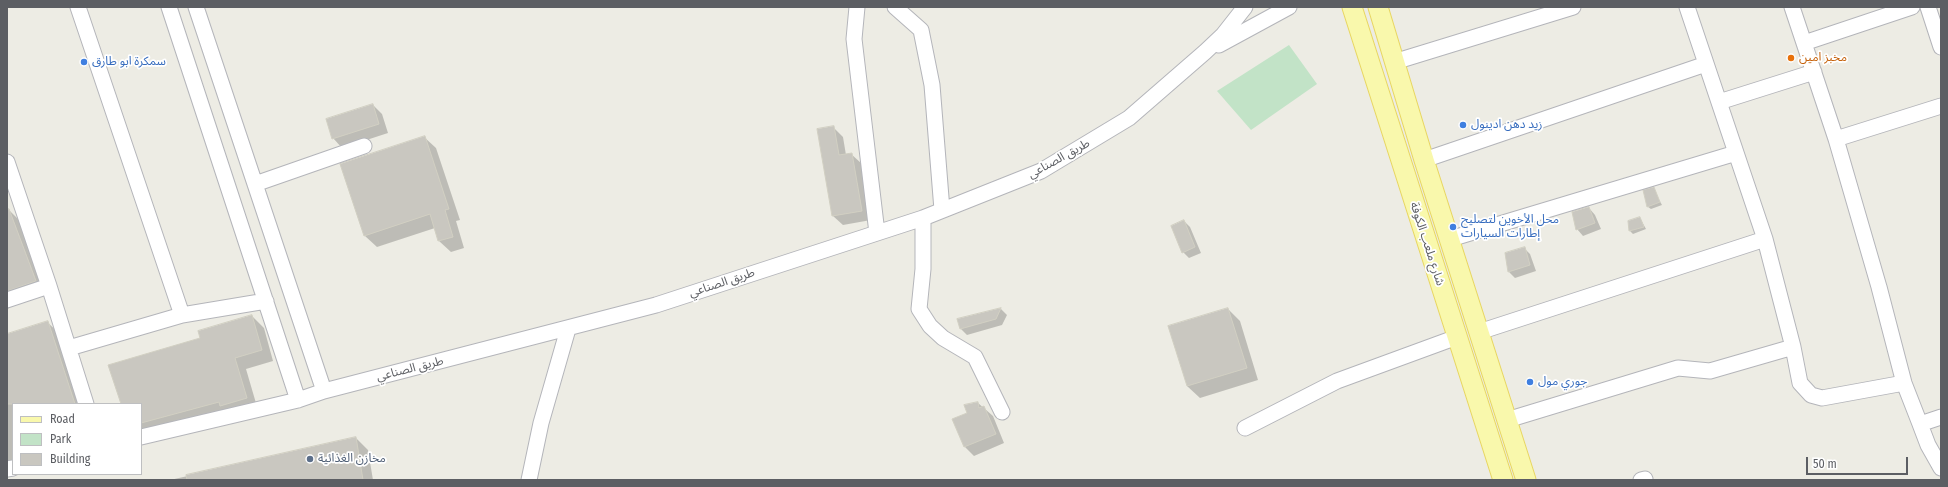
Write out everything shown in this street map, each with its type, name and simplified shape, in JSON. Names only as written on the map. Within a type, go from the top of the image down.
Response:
[{"type":"main road","name":"شارع ملعب الكوفة","points":[[1352,7],[1502,477]]},
{"type":"main road","name":"شارع ملعب الكوفة","points":[[1378,7],[1424,160],[1524,473]]},
{"type":"main road","points":[[1502,477],[1505,475],[1513,475],[1520,470],[1524,473]]},
{"type":"street","points":[[78,7],[182,315]]},
{"type":"street","points":[[169,7],[298,400]]},
{"type":"street","points":[[196,7],[324,391]]},
{"type":"street","points":[[857,7],[854,39],[877,233]]},
{"type":"street","points":[[895,7],[921,30],[932,85],[942,210]]},
{"type":"street","name":"طريق الصناعي","points":[[142,437],[298,400],[324,391],[656,305],[923,218],[1041,172],[1129,118],[1223,35],[1245,7]]},
{"type":"street","points":[[1205,52],[1289,7]]},
{"type":"street","points":[[1394,62],[1573,7]]},
{"type":"street","points":[[1687,7],[1765,239],[1794,347],[1800,383],[1812,395],[1822,398],[1904,383]]},
{"type":"street","points":[[1792,7],[1836,139],[1879,287],[1904,383],[1928,445],[1941,468]]},
{"type":"street","points":[[1804,43],[1912,7]]},
{"type":"street","points":[[1928,7],[1941,47]]},
{"type":"street","points":[[1424,160],[1706,64]]},
{"type":"street","points":[[1719,102],[1814,72]]},
{"type":"street","points":[[202,108],[227,98]]},
{"type":"street","points":[[1836,139],[1941,106]]},
{"type":"street","points":[[255,184],[364,146]]},
{"type":"street","points":[[1450,239],[1736,153]]},
{"type":"street","points":[[7,162],[9,180],[49,286],[86,403]]},
{"type":"street","points":[[923,218],[923,269],[919,309],[930,326],[943,338],[975,357],[1002,412]]},
{"type":"street","points":[[1479,332],[1765,239]]},
{"type":"street","points":[[7,300],[49,286]]},
{"type":"street","points":[[69,348],[182,315],[266,301]]},
{"type":"street","points":[[528,480],[541,423],[568,328]]},
{"type":"street","points":[[1245,428],[1337,382],[1457,337]]},
{"type":"street","points":[[1507,420],[1678,368],[1710,371],[1794,347]]},
{"type":"street","points":[[1920,424],[1941,417]]},
{"type":"green space","points":[[1289,45],[1317,84],[1251,130],[1217,91]]},
{"type":"building","points":[[373,104],[379,124],[332,139],[326,119]]},
{"type":"building","points":[[834,126],[839,155],[852,153],[862,211],[832,216],[817,129]]},
{"type":"building","points":[[425,136],[449,209],[445,210],[453,237],[438,241],[430,214],[364,236],[340,164]]},
{"type":"building","points":[[1654,187],[1660,202],[1647,207],[1643,190]]},
{"type":"building","points":[[1589,207],[1595,223],[1576,230],[1572,212]]},
{"type":"building","points":[[9,209],[36,281],[7,291],[7,210]]},
{"type":"building","points":[[1640,217],[1644,227],[1629,231],[1628,221]]},
{"type":"building","points":[[1184,220],[1195,247],[1182,253],[1171,226]]},
{"type":"building","points":[[1525,247],[1530,265],[1508,272],[1505,253]]},
{"type":"building","points":[[1001,308],[996,319],[960,329],[957,319]]},
{"type":"building","points":[[1228,308],[1247,368],[1187,386],[1168,326]]},
{"type":"building","points":[[252,315],[262,350],[235,358],[247,398],[220,406],[219,402],[142,423],[142,403],[121,403],[108,365],[200,338],[198,331]]},
{"type":"building","points":[[48,321],[75,403],[7,404],[7,334]]},
{"type":"building","points":[[978,402],[979,408],[984,406],[996,434],[964,447],[952,419],[967,413],[964,405]]},
{"type":"building","name":"مخازن الغذائية","points":[[356,437],[363,480],[187,480],[186,475]]},
{"type":"place","name":"مخبز امين","points":[[1791,58]]},
{"type":"place","name":"سمكرة ابو طارق","points":[[84,62]]},
{"type":"place","name":"زيد دهن ادينول","points":[[1463,125]]},
{"type":"place","name":"محل الأخوين لتصليح إطارات السيارات","points":[[1453,227]]},
{"type":"place","name":"جوري مول","points":[[1530,382]]},
{"type":"place","name":"مخازن الغذائية","points":[[310,459]]}]
